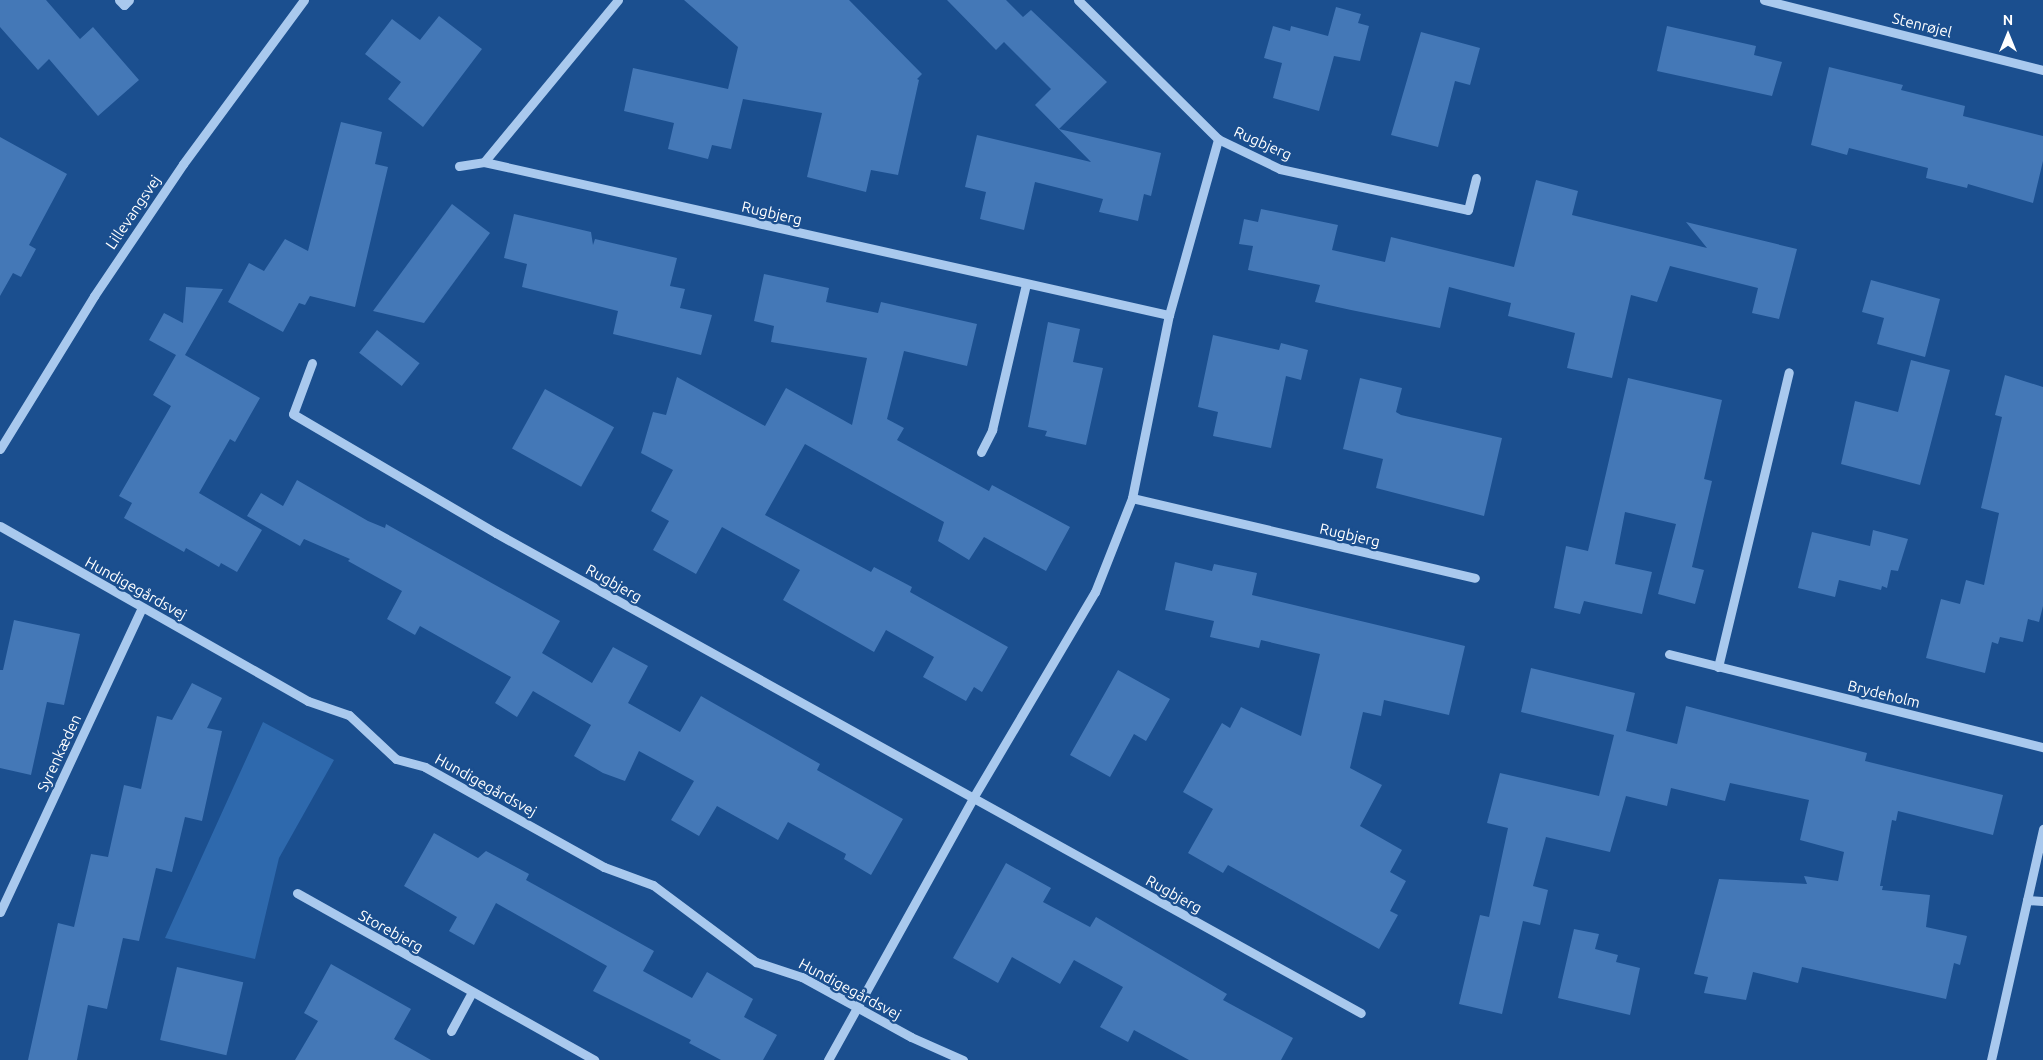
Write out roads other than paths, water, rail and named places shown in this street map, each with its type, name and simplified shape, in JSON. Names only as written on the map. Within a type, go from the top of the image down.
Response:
[{"type":"street","points":[[119,0],[124,5],[129,0]]},
{"type":"street","name":"Lillevangsvej","points":[[0,450],[94,296],[183,164],[304,0]]},
{"type":"street","points":[[484,162],[618,0]]},
{"type":"street","name":"Rugbjerg","points":[[1078,0],[1218,139],[1280,168],[1468,210],[1476,178]]},
{"type":"street","name":"Stenrøjel","points":[[1764,0],[2043,70]]},
{"type":"street","name":"Rugbjerg","points":[[858,1009],[973,798],[1095,592],[1132,498],[1169,315],[1218,139]]},
{"type":"street","name":"Rugbjerg","points":[[459,166],[484,162],[1169,315]]},
{"type":"street","points":[[981,452],[992,430],[1026,284]]},
{"type":"street","name":"Rugbjerg","points":[[312,363],[293,414],[504,538],[1360,1013]]},
{"type":"street","points":[[1718,667],[1789,372]]},
{"type":"street","name":"Rugbjerg","points":[[1132,498],[1474,578]]},
{"type":"street","name":"Hundigegårdsvej","points":[[0,526],[308,701],[349,715],[396,759],[426,767],[604,867],[653,885],[756,962],[802,977],[858,1009],[963,1060]]},
{"type":"street","name":"Syrenkæden","points":[[0,912],[142,606]]},
{"type":"street","name":"Brydeholm","points":[[1669,654],[2043,747]]},
{"type":"street","points":[[1991,1060],[2043,830]]},
{"type":"street","name":"Storebjerg","points":[[297,893],[594,1060]]},
{"type":"street","points":[[2027,900],[2043,901]]},
{"type":"street","points":[[451,1031],[472,992]]},
{"type":"street","points":[[828,1060],[858,1009]]}]
